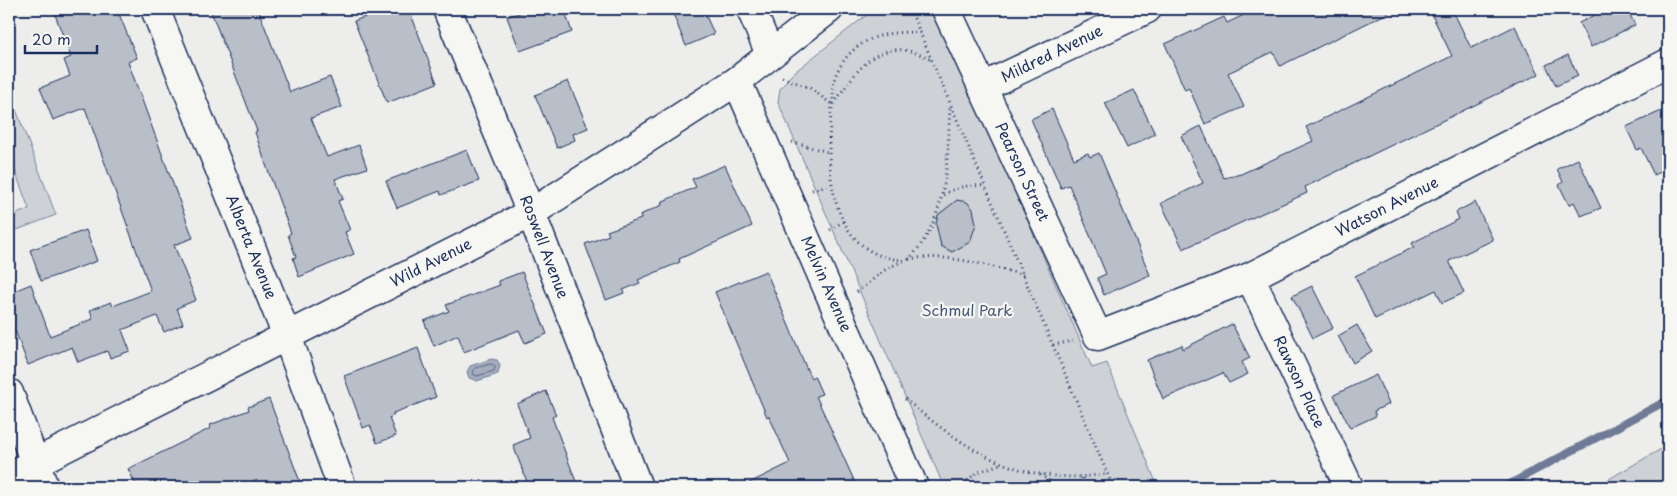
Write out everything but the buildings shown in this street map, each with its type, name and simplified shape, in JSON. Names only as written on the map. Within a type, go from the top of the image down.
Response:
[{"type":"street","name":"Alberta Avenue","points":[[155,9],[287,336],[342,487]]},
{"type":"street","name":"Roswell Avenue","points":[[447,9],[531,213],[638,487]]},
{"type":"street","points":[[751,9],[775,66]]},
{"type":"street","name":"Wild Avenue","points":[[9,476],[39,475],[287,336],[531,213],[736,81],[775,66],[829,9]]},
{"type":"street","name":"Pearson Street","points":[[946,9],[983,87],[1089,338]]},
{"type":"street","name":"Mildred Avenue","points":[[983,87],[1147,9]]},
{"type":"street","name":"Watson Avenue","points":[[1089,338],[1250,277],[1668,63]]},
{"type":"street","name":"Melvin Avenue","points":[[736,81],[914,487]]},
{"type":"street","name":"Rawson Place","points":[[1250,277],[1349,487]]},
{"type":"street","points":[[9,393],[39,475]]},
{"type":"path","points":[[910,9],[1113,487]]},
{"type":"path","points":[[920,33],[889,33],[874,36],[861,44],[839,66],[832,88],[833,105],[828,152],[831,184],[844,221],[856,239],[869,250],[889,257],[908,260],[932,258],[948,260],[997,268],[1023,275]]},
{"type":"path","points":[[833,105],[856,71],[878,54],[888,51],[907,50],[932,61]]},
{"type":"path","points":[[775,66],[833,105]]},
{"type":"path","points":[[856,292],[886,269],[908,260],[924,240],[943,195],[950,105]]},
{"type":"path","points":[[791,142],[828,152]]},
{"type":"path","points":[[812,190],[831,184]]},
{"type":"path","points":[[943,195],[954,188],[967,185],[985,186]]},
{"type":"path","points":[[829,231],[844,221]]},
{"type":"path","points":[[1052,345],[1089,338]]},
{"type":"path","points":[[903,398],[928,419],[975,451],[1002,464],[1062,478],[1082,478],[1107,474]]},
{"type":"path","points":[[960,487],[986,468],[1002,464]]},
{"type":"path","points":[[1037,473],[1060,487]]},
{"type":"path","points":[[1082,478],[1082,487]]},
{"type":"green space","name":"Schmul Park","points":[[874,9],[935,9],[1092,368],[1107,363],[1158,487],[944,487],[778,102],[780,89],[792,74]]},
{"type":"green space","points":[[9,91],[56,215],[9,233],[9,217],[29,209],[9,154]]},
{"type":"green space","points":[[1668,445],[1668,487],[1595,487]]},
{"type":"water","points":[[491,359],[497,360],[500,365],[498,374],[477,381],[469,378],[467,372],[470,366]]},
{"type":"waterway","points":[[1504,487],[1668,400]]}]
